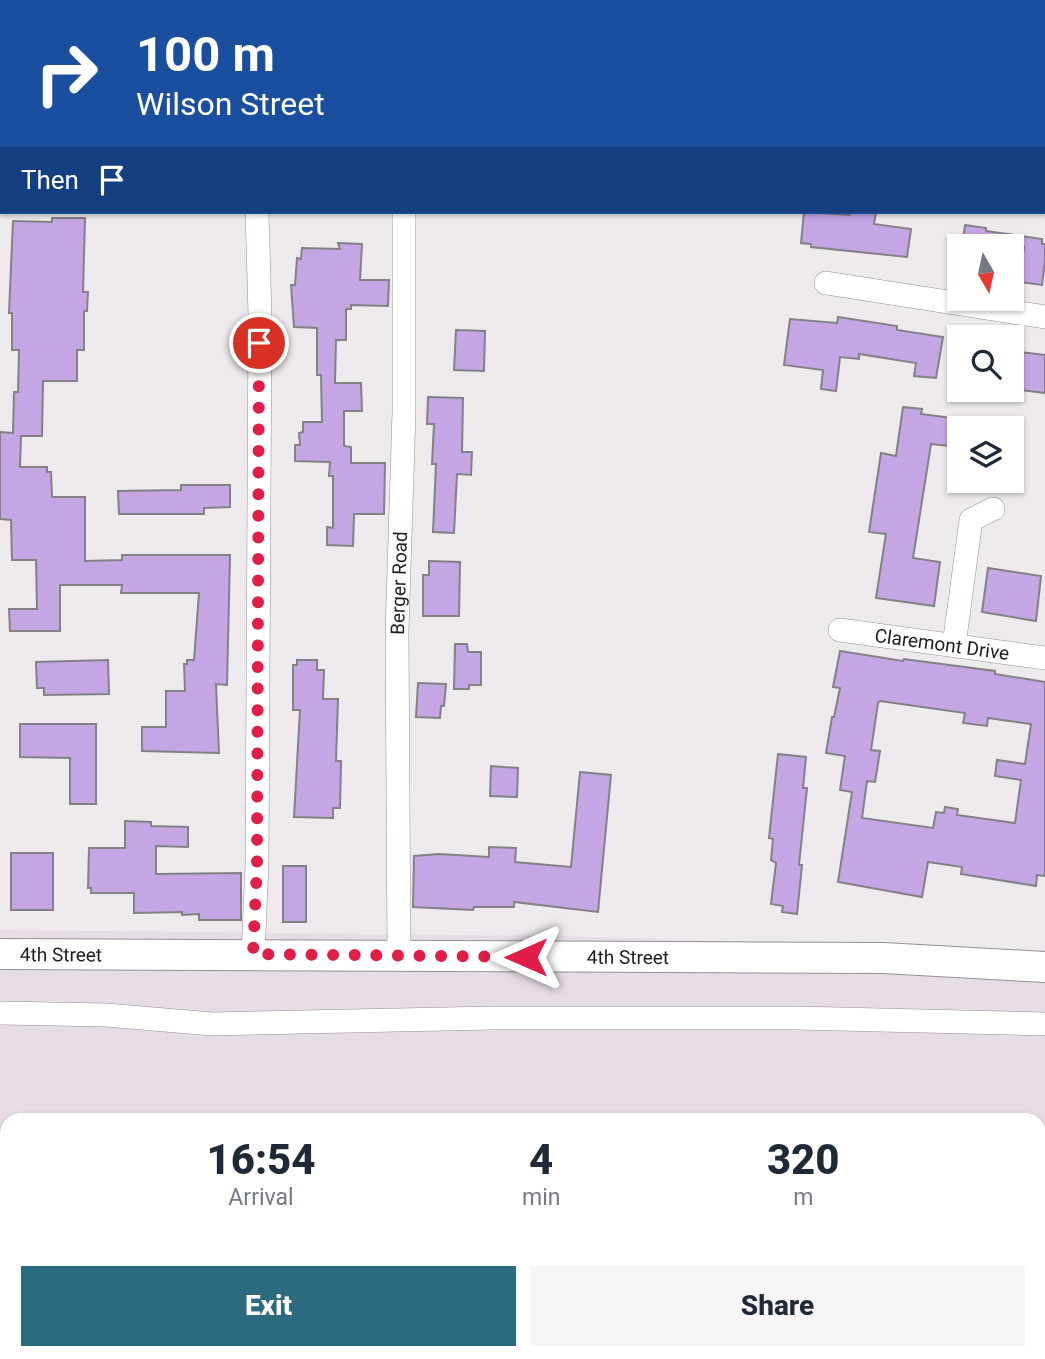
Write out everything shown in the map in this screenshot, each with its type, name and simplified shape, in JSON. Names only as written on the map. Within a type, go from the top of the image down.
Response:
[{"type":"main road","name":"4th Street","points":[[0,954],[883,958],[1045,967]]},
{"type":"street","points":[[253,954],[257,851],[260,315],[257,214]]},
{"type":"street","name":"Berger Road","points":[[399,956],[397,632],[404,412],[404,214]]},
{"type":"street","points":[[826,283],[1045,317]]},
{"type":"street","points":[[954,645],[971,520],[992,509]]},
{"type":"street","name":"Claremont Drive","points":[[840,630],[1045,658]]},
{"type":"street","points":[[0,1013],[106,1015],[212,1024],[506,1018],[796,1018],[1045,1024]]},
{"type":"shaded area","points":[[0,930],[558,936],[1045,950],[1045,1113],[0,1113]]},
{"type":"building","points":[[804,214],[876,214],[874,224],[911,229],[907,257],[811,247],[811,244],[801,243]]},
{"type":"building","points":[[52,218],[85,218],[83,292],[88,292],[87,311],[84,311],[84,350],[77,350],[77,381],[43,381],[42,436],[21,436],[20,467],[47,467],[47,472],[51,472],[52,497],[85,497],[85,561],[122,560],[122,555],[230,555],[227,685],[216,684],[219,753],[142,751],[142,727],[166,727],[166,691],[185,691],[184,664],[187,664],[187,660],[194,660],[199,593],[121,593],[122,585],[60,585],[60,631],[10,631],[9,609],[37,609],[36,560],[12,560],[11,520],[0,519],[0,432],[13,433],[14,392],[18,392],[19,350],[12,350],[12,313],[9,313],[13,221],[52,222]]},
{"type":"building","points":[[965,225],[1007,234],[964,234]]},
{"type":"building","points":[[1024,236],[1042,239],[1042,244],[1045,244],[1042,285],[1024,283]]},
{"type":"building","points":[[338,243],[362,244],[360,280],[389,280],[388,306],[351,305],[351,309],[346,309],[346,340],[336,340],[335,383],[361,383],[362,411],[344,411],[344,446],[351,447],[351,463],[385,463],[384,514],[354,514],[353,546],[327,545],[327,527],[333,528],[333,476],[329,476],[330,462],[295,461],[295,445],[300,445],[299,433],[303,432],[303,422],[322,422],[321,375],[317,375],[317,328],[294,327],[291,285],[295,285],[297,258],[301,259],[302,248],[340,249]]},
{"type":"building","points":[[838,317],[897,326],[897,330],[943,337],[936,378],[914,376],[916,363],[859,354],[859,359],[840,357],[836,391],[821,389],[823,370],[784,365],[790,319],[837,323]]},
{"type":"building","points":[[456,330],[485,331],[484,371],[454,370]]},
{"type":"building","points":[[1024,352],[1045,355],[1045,393],[1024,390]]},
{"type":"building","points":[[428,397],[463,398],[462,452],[472,452],[471,475],[457,474],[454,533],[433,532],[436,464],[432,464],[434,424],[427,424]]},
{"type":"building","points":[[903,407],[922,409],[921,414],[947,417],[947,446],[931,444],[913,558],[940,562],[934,606],[876,598],[886,534],[869,532],[881,453],[896,456]]},
{"type":"building","points":[[181,485],[230,485],[230,507],[204,508],[204,514],[119,514],[118,491],[181,490]]},
{"type":"building","points":[[429,561],[460,562],[459,616],[423,616],[423,575],[429,575]]},
{"type":"building","points":[[988,568],[1041,576],[1036,621],[982,612]]},
{"type":"building","points":[[455,644],[467,644],[468,652],[481,652],[481,685],[469,685],[469,689],[454,689]]},
{"type":"building","points":[[840,651],[995,671],[995,674],[1045,682],[1045,876],[1037,875],[1036,886],[961,874],[962,867],[928,862],[922,897],[838,882],[852,792],[840,790],[845,756],[826,753],[840,688],[833,687]],"holes":[[[880,701],[965,713],[963,723],[987,726],[988,718],[1031,724],[1025,764],[997,760],[995,776],[1021,780],[1015,823],[957,815],[958,809],[945,807],[944,813],[936,812],[933,828],[862,818],[867,781],[875,782],[880,751],[871,750],[878,703]]]},
{"type":"building","points":[[108,660],[109,694],[44,695],[44,688],[37,688],[36,662]]},
{"type":"building","points":[[297,660],[317,660],[317,670],[324,670],[323,699],[338,699],[336,761],[341,761],[340,808],[333,808],[333,818],[294,817],[300,710],[293,710],[293,665],[297,665]]},
{"type":"building","points":[[418,683],[446,684],[440,718],[416,717]]},
{"type":"building","points":[[20,724],[96,724],[96,804],[70,804],[70,758],[20,757]]},
{"type":"building","points":[[778,754],[806,757],[803,788],[807,788],[797,914],[782,912],[783,906],[771,904],[776,863],[771,860],[773,839],[769,838]]},
{"type":"building","points":[[491,766],[518,768],[517,797],[490,796]]},
{"type":"building","points":[[580,772],[611,775],[598,912],[514,902],[514,907],[474,907],[473,910],[413,907],[414,856],[439,854],[489,857],[489,847],[516,848],[515,862],[571,867]]},
{"type":"building","points":[[125,821],[151,822],[151,826],[188,827],[188,847],[156,846],[156,874],[241,873],[241,920],[199,920],[199,914],[182,915],[182,912],[134,913],[134,893],[91,893],[91,888],[88,888],[89,848],[125,848]]},
{"type":"building","points":[[11,853],[53,853],[53,910],[11,910]]},
{"type":"building","points":[[283,866],[306,866],[306,922],[283,922]]},
{"type":"route","points":[[259,343],[257,865],[253,954],[526,957]]}]
